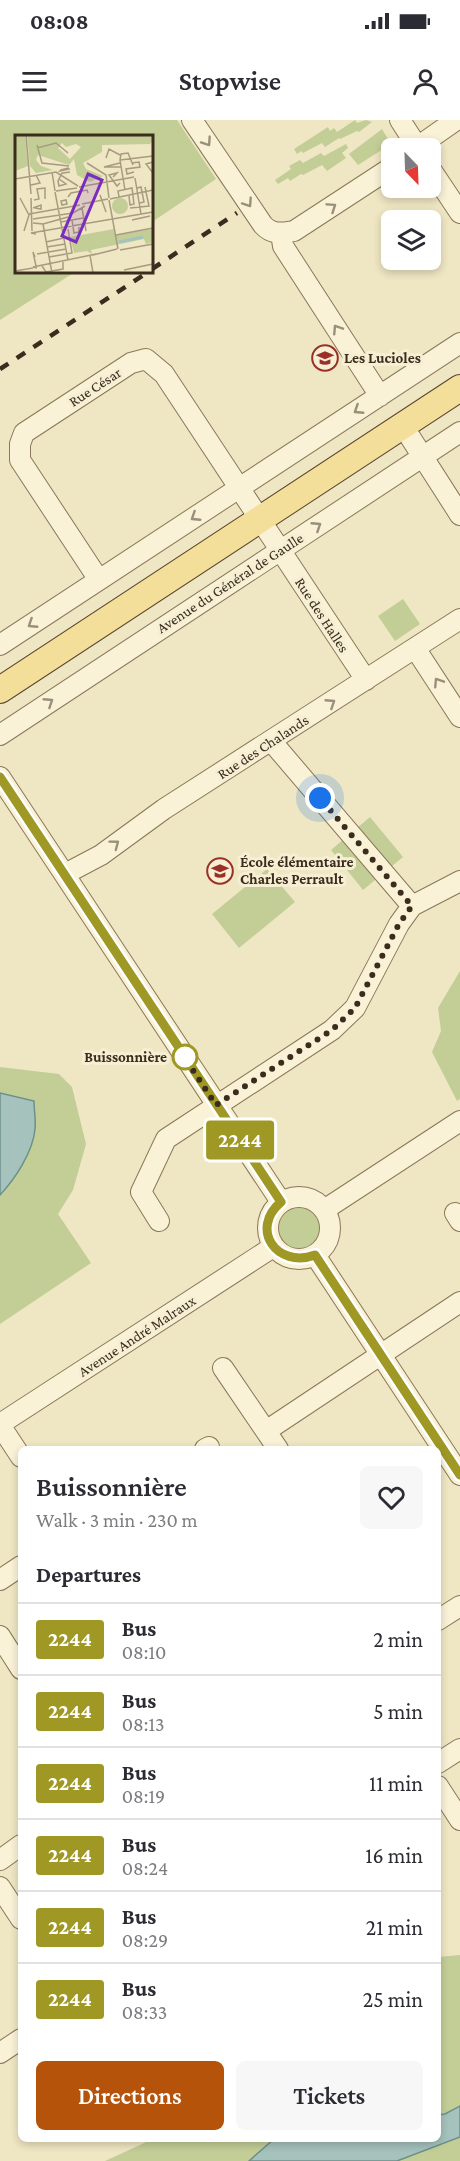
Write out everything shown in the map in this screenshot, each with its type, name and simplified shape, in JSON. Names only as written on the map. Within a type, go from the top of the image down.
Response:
[{"type":"main road","points":[[0,690],[460,388]]},
{"type":"street","points":[[192,120],[263,225],[271,232],[294,231],[381,174]]},
{"type":"street","points":[[400,120],[411,138]]},
{"type":"street","points":[[431,138],[456,120]]},
{"type":"street","points":[[441,184],[460,213]]},
{"type":"street","points":[[281,233],[283,246],[380,396]]},
{"type":"street","points":[[0,645],[460,343]]},
{"type":"street","name":"Rue César","points":[[99,580],[20,460],[20,444],[24,433],[131,363],[146,359],[164,374],[259,520]]},
{"type":"street","points":[[403,426],[460,515]]},
{"type":"street","name":"Avenue du Général de Gaulle","points":[[0,735],[460,432]]},
{"type":"street","name":"Rue des Halles","points":[[259,520],[366,680]]},
{"type":"street","name":"Rue des Chalands","points":[[65,874],[101,855],[140,825],[415,648],[459,623]]},
{"type":"street","points":[[415,648],[460,717]]},
{"type":"street","points":[[272,742],[412,906]]},
{"type":"street","points":[[0,777],[281,1202]]},
{"type":"street","points":[[159,1221],[141,1192],[166,1139],[332,1030],[355,1008],[399,924],[412,906],[460,881]]},
{"type":"street","points":[[324,1210],[460,1121]]},
{"type":"street","points":[[290,1198],[309,1198],[324,1210],[329,1219],[328,1239],[315,1255],[304,1259],[292,1258],[282,1254],[273,1246],[267,1224],[272,1211],[281,1202],[290,1198]]},
{"type":"street","name":"Avenue André Malraux","points":[[0,1425],[273,1246]]},
{"type":"street","points":[[315,1255],[441,1446]]},
{"type":"street","points":[[266,1431],[460,1302]]},
{"type":"street","points":[[223,1368],[276,1446]]},
{"type":"street","points":[[0,1425],[18,1452]]},
{"type":"street","points":[[441,1446],[460,1475]]},
{"type":"street","points":[[0,1580],[18,1568]]},
{"type":"street","points":[[441,1618],[460,1606]]},
{"type":"street","points":[[0,1636],[18,1664]]},
{"type":"street","points":[[441,1761],[460,1749]]},
{"type":"street","points":[[441,1791],[460,1820]]},
{"type":"street","points":[[0,1860],[18,1847]]},
{"type":"street","points":[[0,1887],[18,1914]]},
{"type":"street","points":[[0,2053],[18,2041]]},
{"type":"green space","points":[[0,120],[177,120],[216,179],[153,221],[153,135],[15,135],[15,273],[73,273],[0,320]]},
{"type":"green space","points":[[355,120],[357,123],[366,120],[372,122],[359,132],[339,138],[325,147],[322,143],[297,154],[294,149],[328,127],[330,131],[334,128],[337,132]]},
{"type":"green space","points":[[382,129],[387,138],[381,138],[381,150],[358,165],[349,154]]},
{"type":"green space","points":[[346,144],[348,148],[342,153],[346,158],[327,171],[322,165],[290,181],[288,178],[278,184],[275,180],[291,169],[289,166],[300,160],[303,163],[321,153],[324,156]]},
{"type":"green space","points":[[403,599],[420,624],[395,641],[378,616]]},
{"type":"green space","points":[[370,817],[403,857],[363,890],[331,850]]},
{"type":"green space","points":[[267,869],[295,902],[239,948],[212,914]]},
{"type":"green space","points":[[460,971],[460,1099],[457,1101],[432,1052],[441,1031],[438,1008]]},
{"type":"green space","points":[[0,1067],[59,1074],[72,1087],[86,1144],[73,1190],[58,1214],[91,1263],[0,1324]]},
{"type":"green space","points":[[298,1206],[307,1207],[314,1212],[319,1219],[319,1237],[314,1244],[307,1249],[298,1250],[289,1249],[282,1244],[277,1237],[276,1228],[277,1219],[282,1212],[289,1207]]},
{"type":"green space","points":[[460,1955],[460,2161],[105,2161],[146,2142],[441,2142],[441,1957]]},
{"type":"water","points":[[0,1093],[34,1101],[35,1129],[27,1156],[12,1181],[0,1195]]},
{"type":"water","points":[[460,2106],[460,2137],[397,2161],[249,2161],[271,2142],[441,2142],[441,2115]]},
{"type":"railway","points":[[153,268],[237,213]]},
{"type":"railway","points":[[0,369],[146,273]]},
{"type":"bus line","name":"2244","points":[[0,777],[281,1202],[272,1211],[267,1224],[273,1246],[282,1254],[292,1258],[304,1259],[315,1255],[320,1260],[441,1446]]},
{"type":"bus line","name":"2244","points":[[441,1446],[460,1475]]},
{"type":"place","name":"Les Lucioles","points":[[325,358]]},
{"type":"place","name":"École élémentaire Charles Perrault","points":[[220,871]]},
{"type":"place","name":"Buissonnière","points":[[185,1057]]},
{"type":"route","points":[[185,1057],[183,1055],[216,1105],[332,1030],[355,1008],[399,924],[412,906],[320,798]]}]
